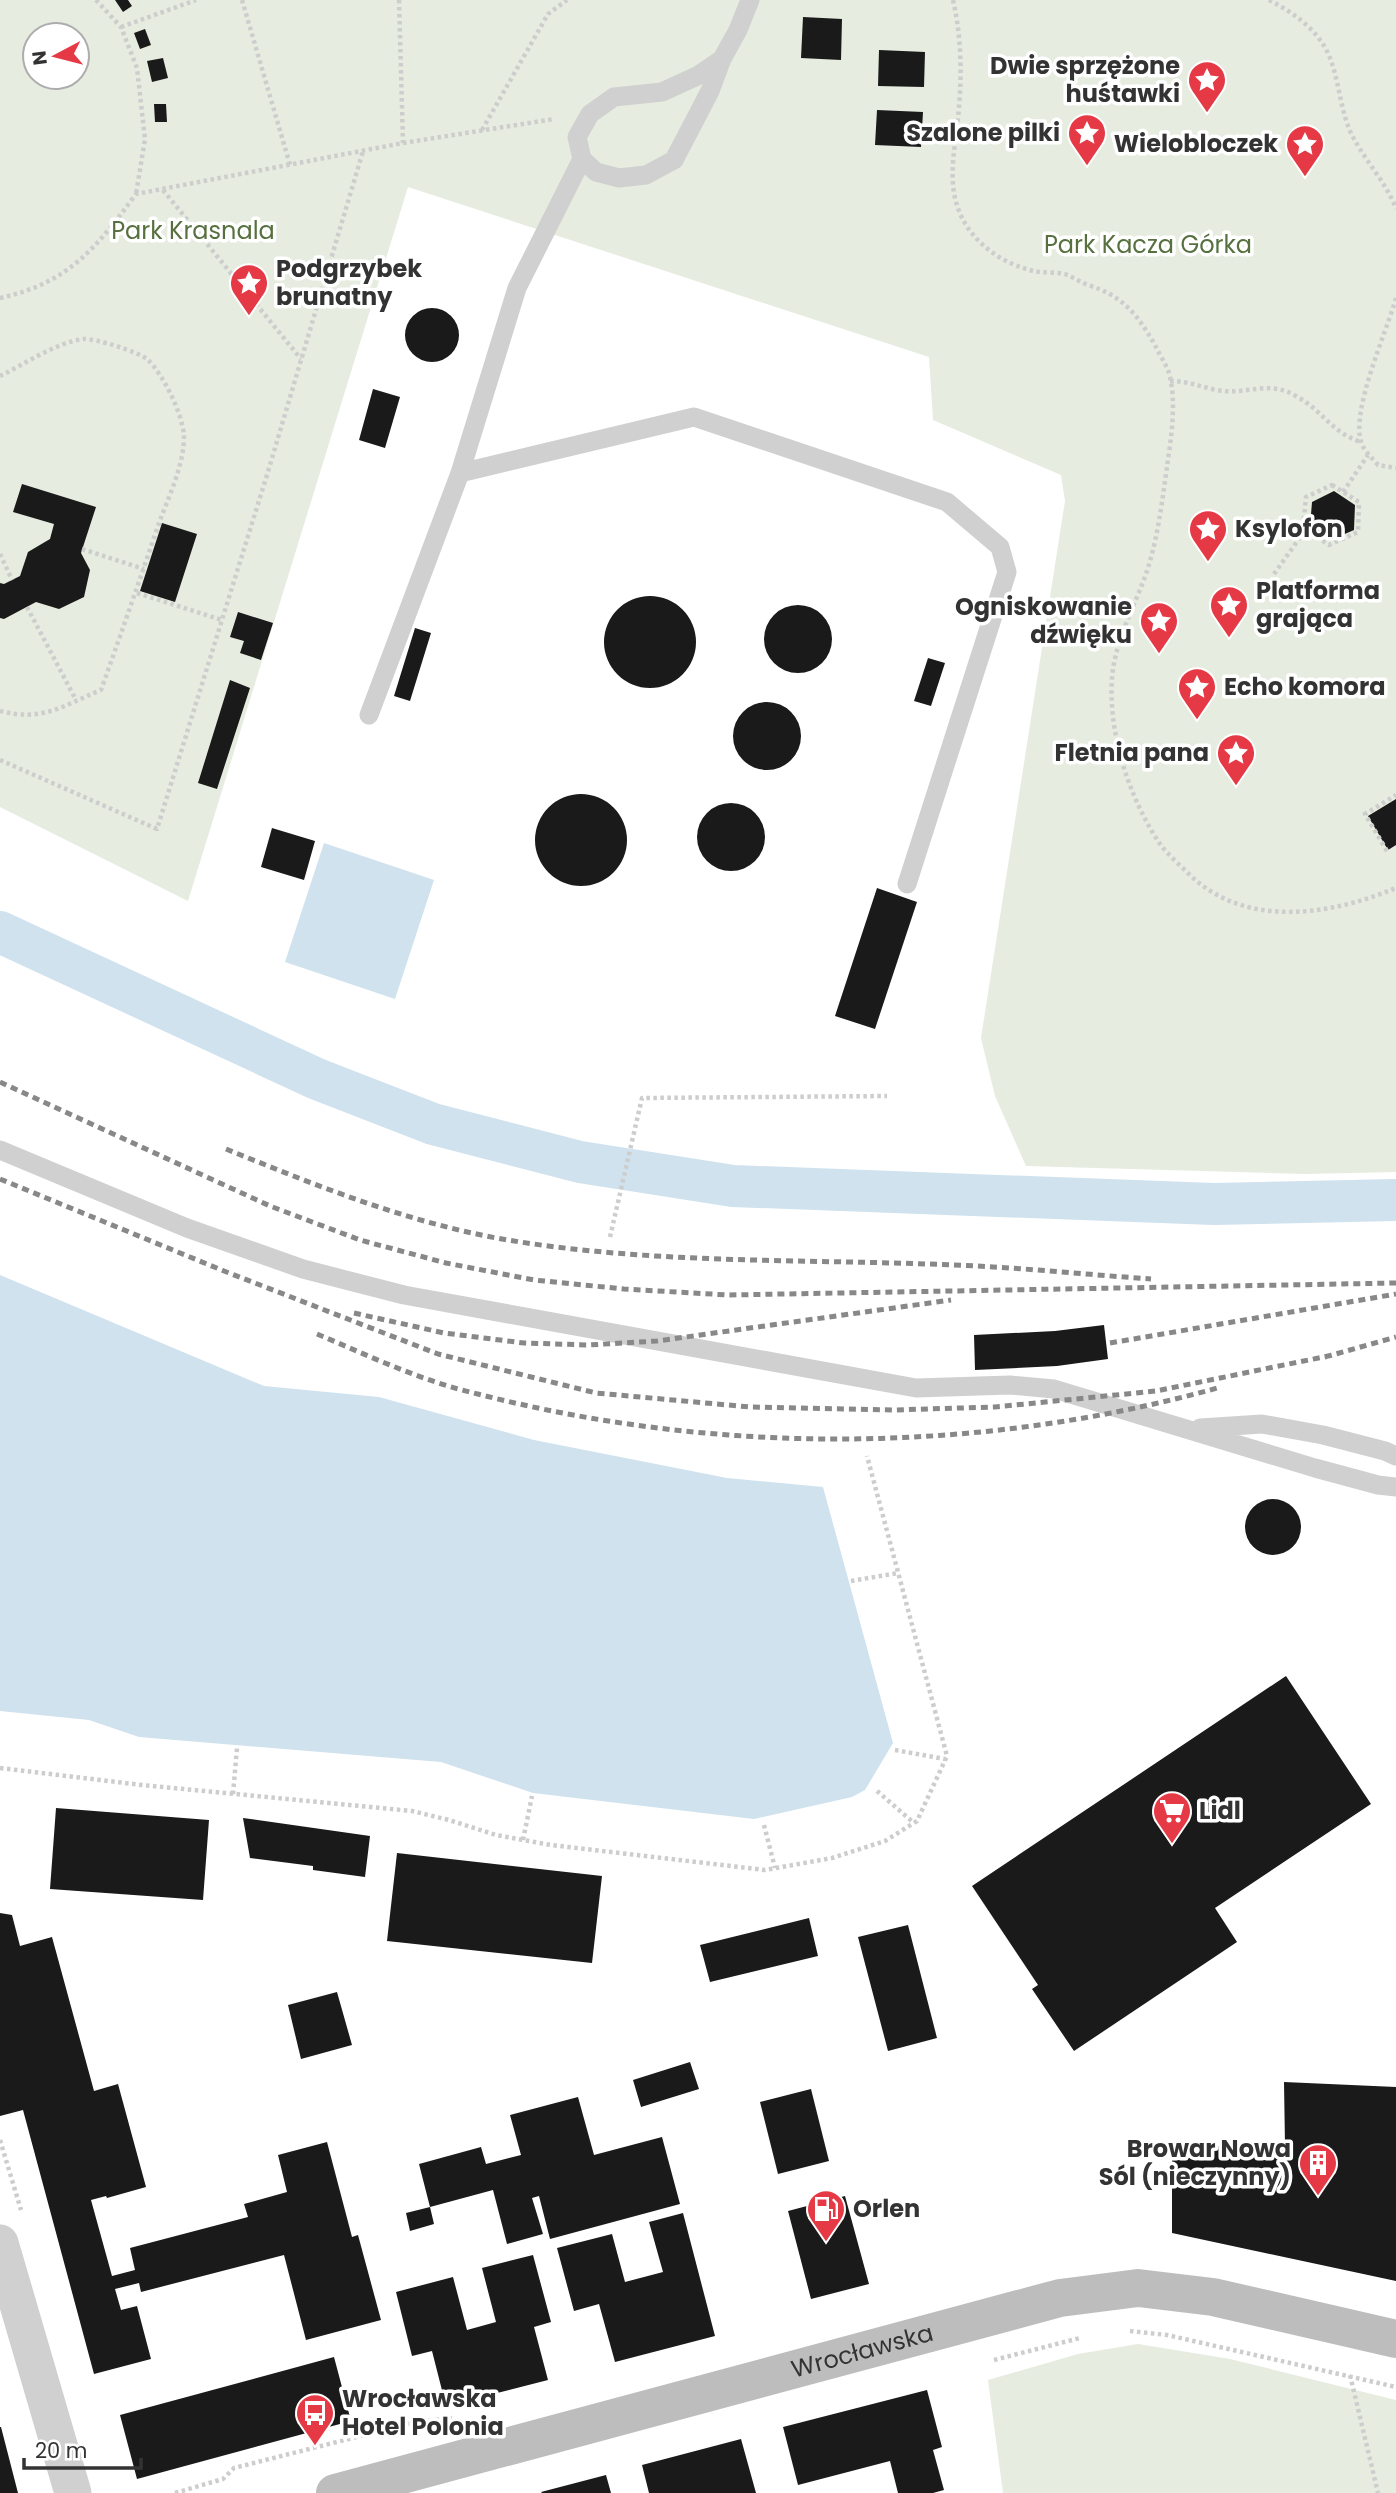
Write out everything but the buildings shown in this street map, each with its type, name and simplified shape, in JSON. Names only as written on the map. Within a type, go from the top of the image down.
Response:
[{"type":"street","points":[[0,2243],[73,2493]]},
{"type":"street","name":"Wrocławska","points":[[335,2493],[1060,2298],[1138,2288],[1213,2297],[1396,2339]]},
{"type":"lane","points":[[722,59],[697,76],[662,92],[614,97],[590,114],[577,137],[582,159],[596,172],[619,178],[646,175],[674,160],[710,91],[750,0]]},
{"type":"lane","points":[[369,715],[460,473],[517,288],[582,159]]},
{"type":"lane","points":[[460,473],[694,417],[947,502],[1000,547],[1007,572],[907,884]]},
{"type":"lane","points":[[0,1150],[187,1228],[303,1269],[404,1295],[916,1388],[1010,1385],[1054,1389],[1315,1468],[1378,1485],[1396,1487]]},
{"type":"lane","points":[[1189,1429],[1262,1424],[1322,1435],[1396,1456]]},
{"type":"path","points":[[0,298],[45,284],[73,266],[101,242],[136,194],[145,139],[137,68],[121,27],[96,0]]},
{"type":"path","points":[[121,27],[196,0]]},
{"type":"path","points":[[242,0],[290,164]]},
{"type":"path","points":[[399,0],[403,143]]},
{"type":"path","points":[[482,130],[548,14],[566,0]]},
{"type":"path","points":[[953,0],[959,24],[960,74],[958,118],[952,159],[959,213],[976,239],[990,252],[1003,259],[1017,266],[1063,274],[1105,289],[1120,299],[1142,324],[1168,372],[1171,419],[1160,517],[1147,570],[1123,631],[1112,678],[1117,746],[1128,782],[1161,846],[1204,886],[1234,904],[1274,912],[1304,911],[1338,907],[1396,888]]},
{"type":"path","points":[[1269,0],[1293,13],[1314,32],[1329,56],[1350,130],[1369,166],[1391,196],[1396,209]]},
{"type":"path","points":[[136,194],[403,143],[590,114]]},
{"type":"path","points":[[0,760],[157,829],[363,151]]},
{"type":"path","points":[[162,189],[301,360]]},
{"type":"path","points":[[1396,298],[1359,417],[1361,442],[1368,454],[1378,465],[1396,468]]},
{"type":"path","points":[[0,376],[60,347],[84,339],[146,357],[156,368],[178,410],[184,435],[181,459],[101,690],[46,713],[23,717],[0,712]]},
{"type":"path","points":[[1170,381],[1186,381],[1219,391],[1259,387],[1282,389],[1315,408],[1346,437],[1361,442]]},
{"type":"path","points":[[1343,492],[1368,454]]},
{"type":"path","points":[[1332,485],[1359,502],[1358,532],[1329,545],[1306,529],[1303,527],[1306,497],[1332,485]]},
{"type":"path","points":[[1274,574],[1306,529]]},
{"type":"path","points":[[82,549],[144,569]]},
{"type":"path","points":[[0,554],[12,580]]},
{"type":"path","points":[[136,593],[222,620]]},
{"type":"path","points":[[27,607],[76,701]]},
{"type":"path","points":[[1387,851],[1365,814],[1396,795]]},
{"type":"path","points":[[610,1237],[642,1098],[887,1096]]},
{"type":"path","points":[[0,1768],[412,1811],[523,1840],[765,1870],[832,1858],[885,1840],[917,1821],[947,1756],[867,1456]]},
{"type":"path","points":[[851,1581],[899,1573]]},
{"type":"path","points":[[233,1794],[237,1748]]},
{"type":"path","points":[[895,1750],[945,1759]]},
{"type":"path","points":[[877,1791],[914,1823]]},
{"type":"path","points":[[523,1840],[532,1796]]},
{"type":"path","points":[[764,1825],[775,1868]]},
{"type":"path","points":[[1128,2331],[1167,2335],[1396,2387]]},
{"type":"path","points":[[982,2363],[1088,2336]]},
{"type":"path","points":[[1350,2375],[1378,2493]]},
{"type":"path","points":[[175,2493],[223,2479],[234,2468],[390,2428]]},
{"type":"green space","name":"Park Kacza Górka","points":[[0,0],[1396,0],[1396,1172],[1304,1174],[1026,1166],[995,1096],[981,1038],[1065,501],[1061,475],[933,420],[929,357],[408,187],[188,901],[0,807]]},
{"type":"green space","points":[[1138,2344],[1230,2359],[1396,2400],[1396,2493],[1003,2493],[988,2380],[1078,2354]]},
{"type":"water","points":[[324,843],[434,880],[395,999],[285,962]]},
{"type":"water","points":[[0,1275],[264,1386],[379,1397],[534,1440],[727,1478],[823,1487],[893,1743],[865,1790],[852,1797],[754,1819],[533,1793],[441,1762],[139,1737],[89,1720],[0,1711]]},
{"type":"waterway","points":[[0,932],[317,1079],[433,1124],[580,1162],[733,1186],[1214,1204],[1396,1200]]},
{"type":"railway","points":[[0,1082],[270,1206],[360,1240],[446,1263],[534,1280],[728,1295],[1396,1283]]},
{"type":"railway","points":[[226,1149],[396,1213],[466,1232],[561,1248],[739,1260],[977,1266],[1151,1279]]},
{"type":"railway","points":[[0,1179],[224,1271],[438,1354],[596,1393],[750,1407],[893,1410],[995,1407],[1156,1391],[1333,1355]]},
{"type":"railway","points":[[1110,1343],[1396,1294]]},
{"type":"railway","points":[[354,1313],[444,1333],[524,1343],[588,1345],[657,1341],[951,1300]]},
{"type":"railway","points":[[317,1334],[411,1373],[470,1392],[562,1413],[656,1428],[751,1436],[846,1439],[941,1435],[1035,1425],[1129,1409],[1221,1387]]},
{"type":"railway","points":[[1325,1357],[1396,1337]]},
{"type":"place","name":"Dwie sprzężone huśtawki","points":[[1207,114]]},
{"type":"place","name":"Szalone pilki","points":[[1087,167]]},
{"type":"place","name":"Wielobloczek","points":[[1305,178]]},
{"type":"place","name":"Podgrzybek brunatny","points":[[249,317]]},
{"type":"place","name":"Ksylofon","points":[[1208,563]]},
{"type":"place","name":"Platforma grająca","points":[[1229,639]]},
{"type":"place","name":"Ogniskowanie dźwięku","points":[[1159,655]]},
{"type":"place","name":"Echo komora","points":[[1197,721]]},
{"type":"place","name":"Fletnia pana","points":[[1236,787]]},
{"type":"place","name":"Lidl","points":[[1172,1845]]},
{"type":"place","name":"Browar Nowa Sól (nieczynny)","points":[[1318,2197]]},
{"type":"place","name":"Orlen","points":[[826,2243]]},
{"type":"place","name":"Wrocławska Hotel Polonia","points":[[315,2447]]},
{"type":"park label","name":"Park Krasnala","points":[[193,231]]}]
